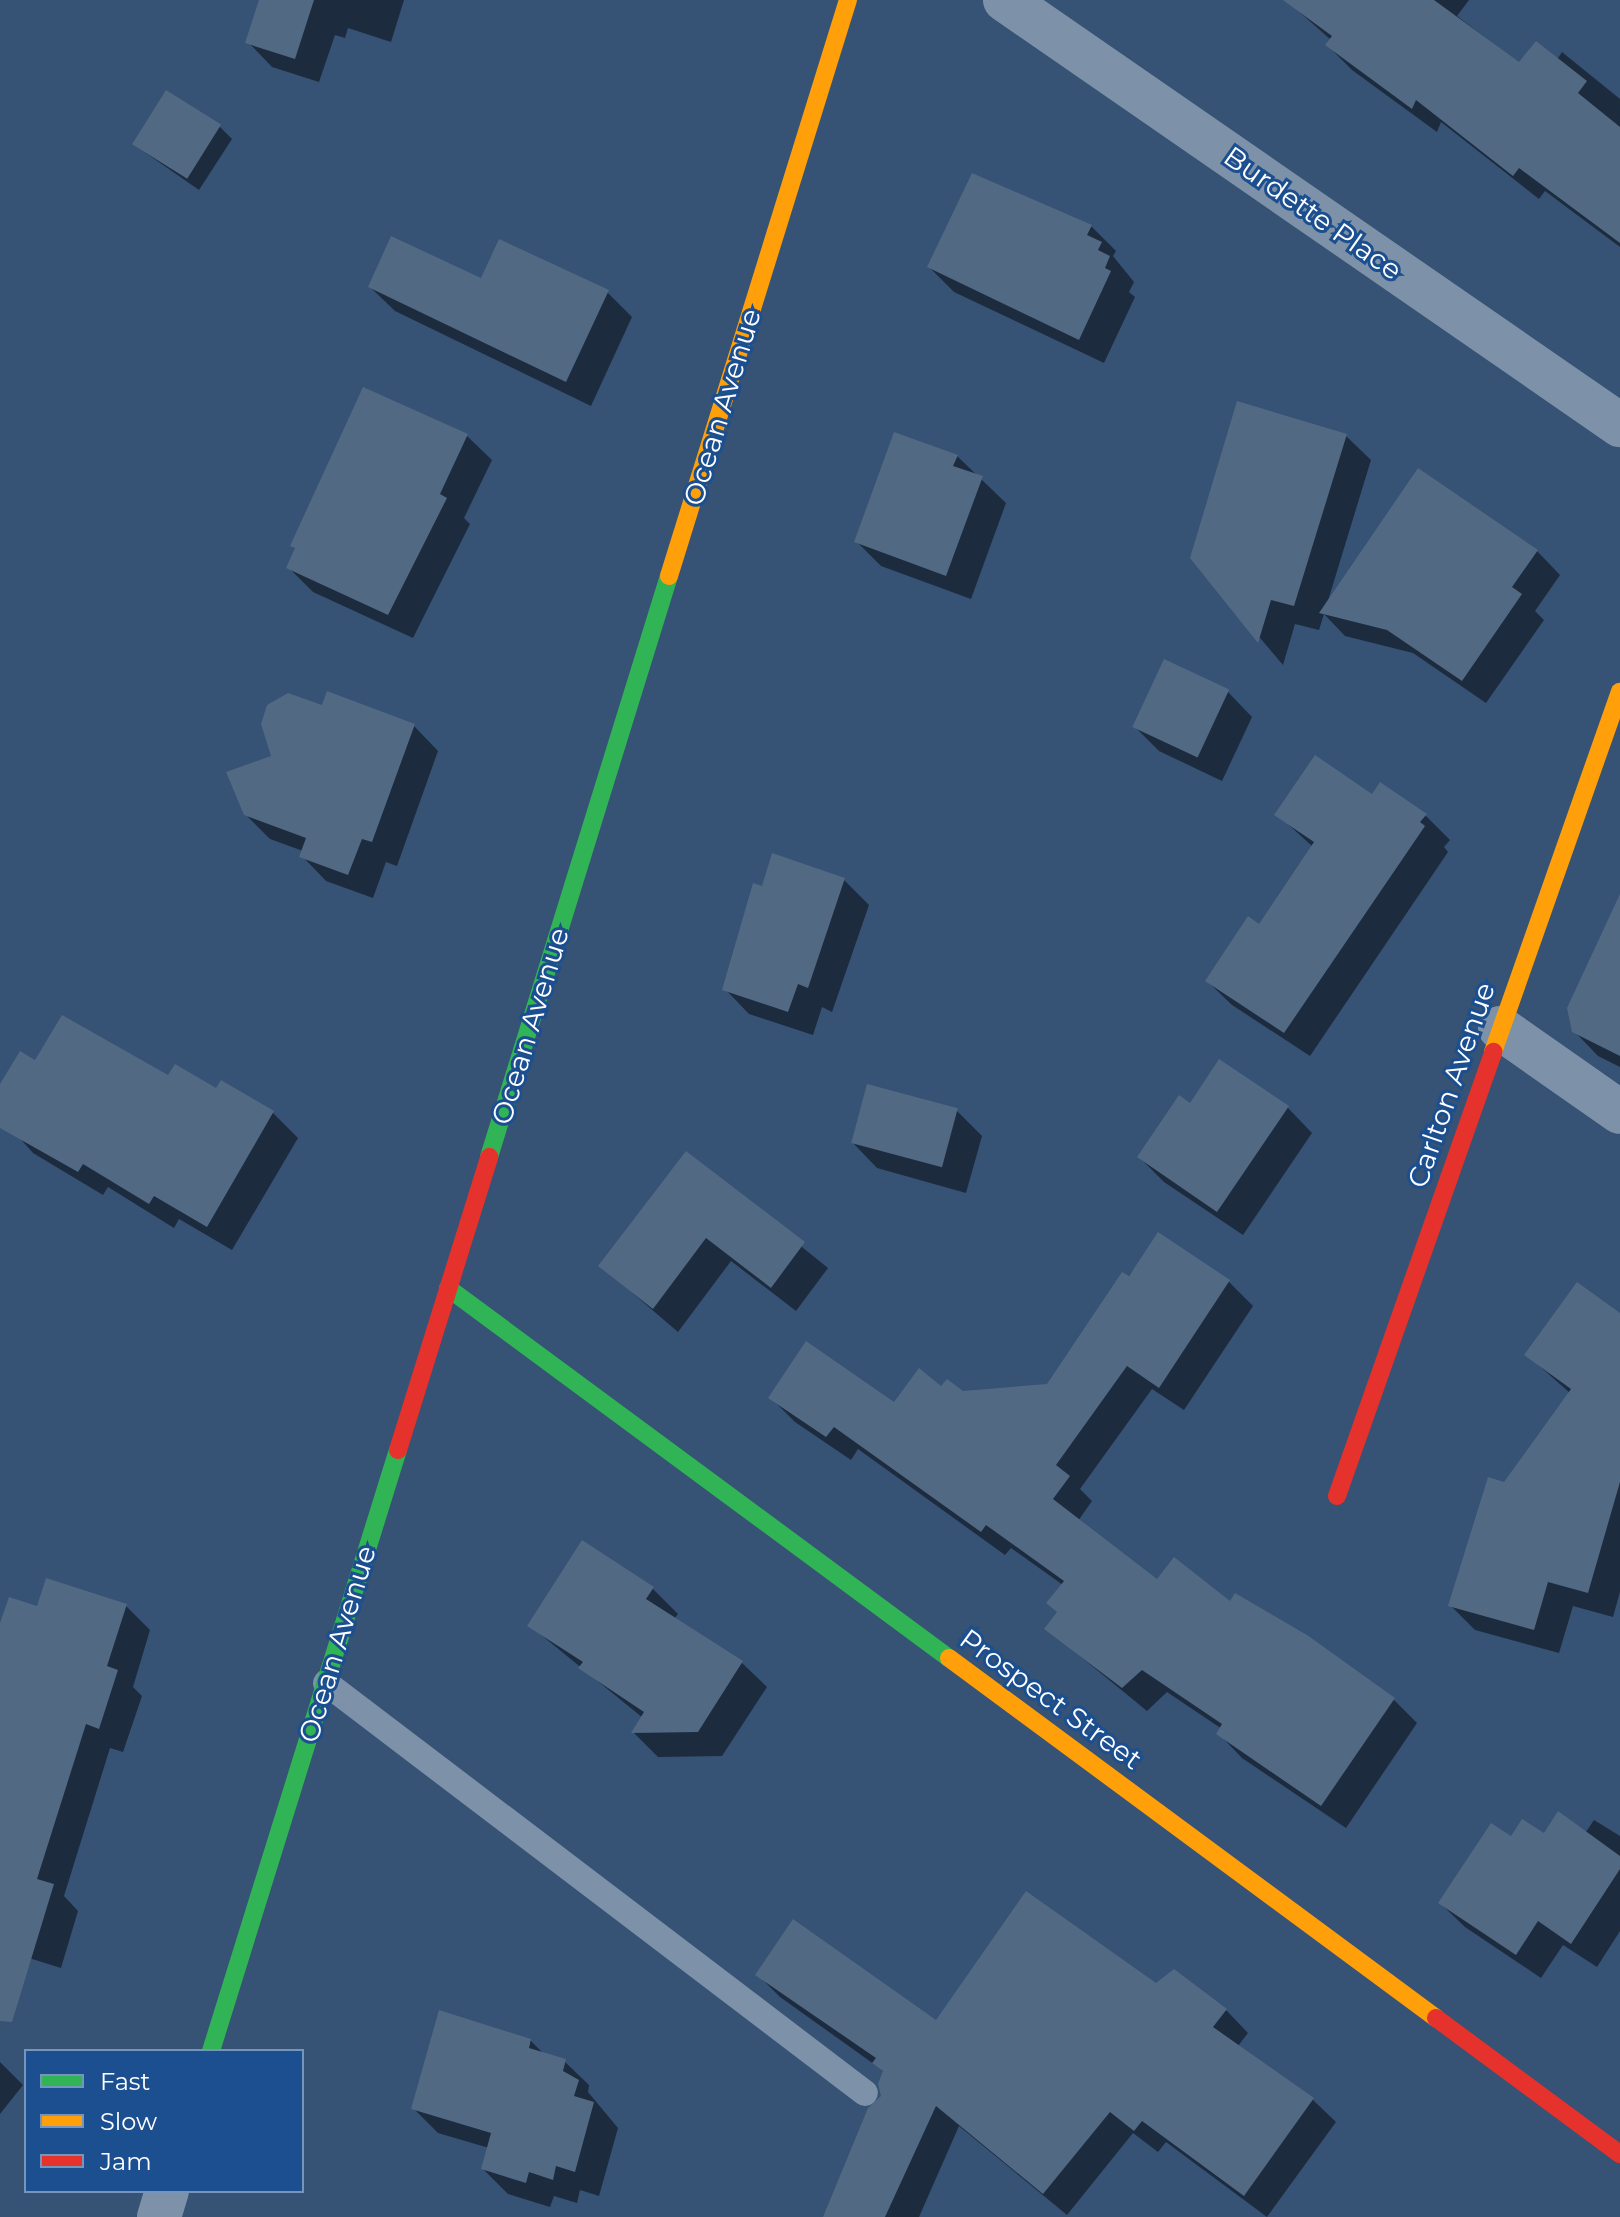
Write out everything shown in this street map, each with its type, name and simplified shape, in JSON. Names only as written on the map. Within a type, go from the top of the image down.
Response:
[{"type":"street","name":"Ocean Avenue","points":[[212,2049],[848,0]]},
{"type":"street","name":"Burdette Place","points":[[1005,0],[1620,425]]},
{"type":"street","name":"Carlton Avenue","points":[[1337,1496],[1620,692]]},
{"type":"street","points":[[1500,1028],[1620,1112]]},
{"type":"street","name":"Prospect Street","points":[[448,1288],[1620,2154]]},
{"type":"street","points":[[159,2217],[166,2193]]},
{"type":"lane","points":[[326,1683],[865,2093]]},
{"type":"building","points":[[259,0],[314,0],[295,59],[245,43]]},
{"type":"building","points":[[1283,0],[1434,0],[1519,62],[1536,41],[1587,81],[1578,93],[1620,127],[1620,243],[1519,168],[1513,176],[1416,100],[1412,109],[1325,45],[1332,36]]},
{"type":"building","points":[[166,90],[221,124],[187,179],[132,144]]},
{"type":"building","points":[[972,173],[1092,225],[1087,235],[1102,242],[1098,250],[1110,256],[1105,268],[1111,271],[1079,340],[927,267]]},
{"type":"building","points":[[391,236],[481,278],[499,239],[609,290],[566,382],[368,287]]},
{"type":"building","points":[[363,387],[468,434],[440,494],[447,498],[388,615],[286,568],[295,548],[290,546]]},
{"type":"building","points":[[1237,401],[1347,434],[1294,606],[1271,600],[1258,643],[1190,558]]},
{"type":"building","points":[[894,432],[958,455],[953,466],[983,476],[946,576],[854,542]]},
{"type":"building","points":[[1418,468],[1538,550],[1512,587],[1522,594],[1462,681],[1387,630],[1319,613]]},
{"type":"building","points":[[1164,659],[1229,689],[1198,757],[1132,727]]},
{"type":"building","points":[[327,691],[415,724],[372,842],[362,839],[348,875],[299,857],[306,838],[244,815],[226,772],[271,756],[261,724],[267,705],[288,693],[322,705]]},
{"type":"building","points":[[1315,755],[1372,794],[1380,782],[1427,814],[1420,822],[1425,826],[1284,1033],[1205,981],[1248,916],[1259,924],[1314,842],[1274,815]]},
{"type":"building","points":[[772,853],[845,878],[808,988],[798,984],[788,1012],[722,990],[753,883],[762,886]]},
{"type":"building","points":[[1620,894],[1620,1056],[1572,1032],[1567,1008]]},
{"type":"building","points":[[62,1015],[168,1075],[175,1064],[216,1088],[221,1080],[274,1111],[207,1227],[154,1196],[149,1204],[83,1164],[78,1172],[0,1128],[0,1084],[20,1051],[35,1060]]},
{"type":"building","points":[[1219,1059],[1289,1106],[1217,1212],[1137,1157],[1179,1095],[1190,1103]]},
{"type":"building","points":[[867,1084],[958,1108],[942,1167],[851,1143]]},
{"type":"building","points":[[686,1151],[805,1242],[771,1288],[706,1238],[653,1309],[598,1266]]},
{"type":"building","points":[[1158,1232],[1230,1280],[1159,1388],[1127,1366],[1056,1465],[1070,1476],[1053,1499],[1157,1579],[1174,1557],[1230,1601],[1235,1593],[1307,1635],[1395,1698],[1321,1806],[1216,1734],[1222,1724],[1142,1670],[1122,1688],[1044,1629],[1057,1612],[1046,1603],[1064,1581],[986,1525],[981,1532],[834,1427],[826,1437],[768,1398],[806,1341],[894,1402],[919,1368],[941,1386],[947,1379],[963,1391],[1047,1384],[1122,1272],[1129,1276]]},
{"type":"building","points":[[1577,1282],[1620,1313],[1620,1482],[1588,1593],[1548,1582],[1534,1630],[1448,1606],[1488,1477],[1504,1482],[1571,1389],[1524,1355]]},
{"type":"building","points":[[582,1540],[654,1587],[646,1599],[743,1661],[698,1732],[631,1733],[644,1712],[578,1668],[583,1662],[527,1626]]},
{"type":"building","points":[[46,1578],[127,1604],[107,1666],[118,1670],[99,1729],[86,1724],[37,1879],[54,1884],[12,2022],[0,2021],[0,1623],[9,1597],[37,1606]]},
{"type":"building","points":[[1558,1811],[1620,1856],[1620,1869],[1571,1944],[1538,1921],[1516,1955],[1438,1903],[1491,1823],[1511,1836],[1522,1819],[1544,1833]]},
{"type":"building","points":[[1026,1891],[1156,1983],[1174,1969],[1227,2009],[1213,2027],[1314,2098],[1244,2196],[1142,2121],[1134,2131],[1110,2112],[1043,2194],[936,2106],[885,2217],[823,2217],[868,2108],[881,2096],[878,2084],[883,2071],[872,2063],[876,2058],[755,1975],[793,1919],[936,2020]]},
{"type":"building","points":[[439,2010],[531,2039],[529,2048],[566,2059],[563,2071],[579,2080],[574,2096],[594,2102],[575,2172],[556,2166],[553,2180],[529,2172],[526,2183],[481,2169],[491,2133],[411,2109]]},
{"type":"traffic: fast","points":[[489,1157],[669,576]]},
{"type":"traffic: fast","points":[[448,1288],[949,1658]]},
{"type":"traffic: fast","points":[[212,2049],[398,1450]]},
{"type":"traffic: slow","points":[[669,576],[848,0]]},
{"type":"traffic: slow","points":[[1493,1052],[1620,692]]},
{"type":"traffic: slow","points":[[949,1658],[1436,2018]]},
{"type":"traffic: jam","points":[[1337,1496],[1493,1052]]},
{"type":"traffic: jam","points":[[398,1450],[489,1157]]},
{"type":"traffic: jam","points":[[1436,2018],[1620,2154]]}]
